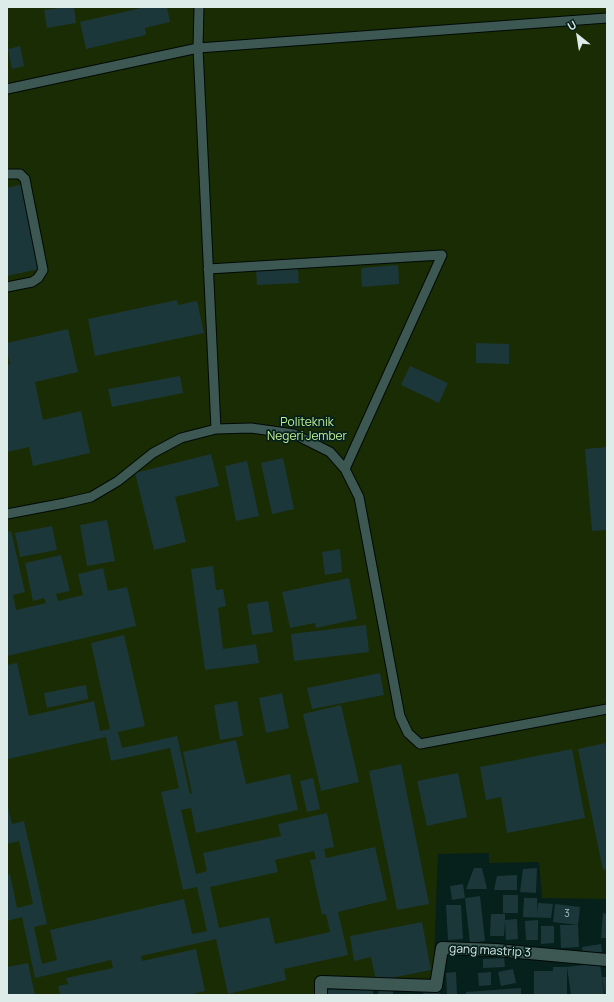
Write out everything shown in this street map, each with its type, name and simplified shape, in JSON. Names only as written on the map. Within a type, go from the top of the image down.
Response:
[{"type":"street","name":"gang mastrip 3","points":[[321,995],[321,982],[436,986],[442,948],[496,950],[607,960]]},
{"type":"lane","points":[[198,7],[198,48],[216,429]]},
{"type":"lane","points":[[7,88],[198,48],[607,18]]},
{"type":"lane","points":[[7,174],[20,174],[25,179],[43,270],[38,278],[32,282],[7,287]]},
{"type":"lane","points":[[208,269],[442,255],[346,469]]},
{"type":"lane","points":[[7,514],[91,497],[118,481],[153,453],[181,438],[216,429],[252,428],[294,434],[330,452],[346,469],[359,497],[400,716],[408,733],[420,744],[607,709]]},
{"type":"green space","name":"Politeknik Negeri Jember","points":[[7,7],[607,7],[607,899],[542,898],[539,862],[489,863],[489,853],[438,854],[433,985],[318,979],[318,995],[7,995]]},
{"type":"building","points":[[74,7],[76,23],[47,28],[44,10]]},
{"type":"building","points":[[145,7],[167,7],[170,22],[145,28],[146,35],[86,49],[80,22]]},
{"type":"building","points":[[20,46],[24,66],[12,69],[8,49]]},
{"type":"building","points":[[23,184],[39,269],[7,276],[7,188]]},
{"type":"building","points":[[398,265],[399,284],[362,287],[361,268]]},
{"type":"building","points":[[298,269],[299,283],[257,285],[256,271]]},
{"type":"building","points":[[177,300],[178,305],[197,301],[204,333],[95,356],[88,319]]},
{"type":"building","points":[[68,329],[78,372],[35,382],[43,420],[81,411],[90,453],[33,466],[29,447],[7,452],[7,365],[10,364],[7,352],[7,343]]},
{"type":"building","points":[[476,343],[509,344],[509,364],[476,363]]},
{"type":"building","points":[[410,366],[448,383],[439,403],[401,385]]},
{"type":"building","points":[[180,376],[183,393],[112,407],[108,389]]},
{"type":"building","points":[[607,447],[607,530],[592,531],[585,449]]},
{"type":"building","points":[[211,454],[219,486],[175,497],[186,542],[154,550],[135,473]]},
{"type":"building","points":[[283,458],[294,509],[272,514],[261,463]]},
{"type":"building","points":[[247,461],[259,516],[236,521],[225,466]]},
{"type":"building","points":[[107,520],[115,561],[87,566],[80,525]]},
{"type":"building","points":[[52,526],[57,550],[20,557],[15,533]]},
{"type":"building","points":[[11,531],[25,592],[13,595],[16,610],[46,603],[44,598],[33,601],[25,563],[61,555],[70,591],[56,594],[58,601],[83,595],[78,574],[103,568],[108,591],[127,587],[136,626],[7,656],[7,532]]},
{"type":"building","points":[[340,549],[342,572],[325,575],[322,552]]},
{"type":"building","points":[[213,566],[216,590],[223,589],[226,606],[218,608],[223,649],[256,644],[259,663],[205,670],[191,569]]},
{"type":"building","points":[[349,578],[357,619],[316,628],[315,623],[290,628],[282,592]]},
{"type":"building","points":[[268,601],[273,632],[252,635],[247,604]]},
{"type":"building","points":[[366,625],[369,652],[294,661],[291,634]]},
{"type":"building","points":[[124,635],[145,726],[118,732],[122,748],[177,736],[190,794],[192,793],[183,752],[236,740],[246,784],[290,774],[298,810],[196,833],[191,808],[181,810],[196,874],[207,871],[203,853],[281,836],[278,824],[327,813],[334,847],[324,849],[326,858],[375,847],[387,900],[338,912],[348,955],[284,969],[286,980],[228,994],[216,939],[141,956],[142,961],[196,949],[205,991],[188,995],[60,995],[58,986],[68,984],[66,978],[113,968],[111,960],[35,978],[22,917],[7,921],[7,875],[10,874],[17,908],[33,904],[19,841],[7,844],[7,804],[12,824],[24,821],[47,924],[34,927],[42,964],[57,960],[50,930],[184,899],[192,934],[207,931],[197,887],[183,890],[161,792],[179,788],[170,748],[111,761],[106,737],[8,759],[7,665],[17,663],[29,716],[94,701],[100,731],[110,729],[91,643]],"holes":[[[314,851],[316,859],[310,860],[322,915],[326,914],[330,932],[275,944],[269,917],[219,928],[210,887],[278,872],[275,860]]]},
{"type":"building","points":[[380,673],[384,695],[312,709],[307,688]]},
{"type":"building","points":[[86,685],[88,699],[47,708],[44,693]]},
{"type":"building","points":[[282,693],[289,728],[266,733],[259,698]]},
{"type":"building","points":[[237,701],[243,736],[220,740],[214,705]]},
{"type":"building","points":[[341,705],[359,782],[321,791],[303,714]]},
{"type":"building","points":[[605,743],[607,752],[607,869],[603,870],[578,749]]},
{"type":"building","points":[[572,749],[585,818],[507,833],[501,797],[486,800],[480,767]]},
{"type":"building","points":[[401,764],[429,904],[397,910],[369,771]]},
{"type":"building","points":[[458,773],[467,817],[427,826],[417,781]]},
{"type":"building","points":[[313,778],[320,809],[307,812],[300,781]]},
{"type":"building","points":[[474,868],[482,868],[487,889],[466,889]]},
{"type":"building","points":[[537,868],[536,893],[520,892],[523,869]]},
{"type":"building","points":[[517,875],[517,890],[494,890],[497,876]]},
{"type":"building","points":[[463,884],[465,898],[452,900],[450,886]]},
{"type":"building","points":[[503,895],[518,895],[518,913],[503,913]]},
{"type":"building","points":[[480,896],[485,941],[470,943],[465,898]]},
{"type":"building","points":[[524,898],[537,898],[537,915],[538,903],[553,904],[551,918],[523,917]]},
{"type":"building","points":[[555,904],[580,907],[578,925],[553,922]]},
{"type":"building","points":[[446,905],[461,905],[463,939],[448,940]]},
{"type":"building","points":[[603,913],[607,914],[607,938],[601,938]]},
{"type":"building","points":[[491,914],[505,914],[505,920],[517,919],[518,939],[506,940],[505,921],[504,936],[490,936]]},
{"type":"building","points":[[538,920],[538,940],[526,940],[525,921]]},
{"type":"building","points":[[422,922],[431,970],[376,981],[371,957],[354,961],[350,936]]},
{"type":"building","points":[[560,925],[578,925],[579,947],[561,948]]},
{"type":"building","points":[[541,926],[554,926],[554,943],[541,944]]},
{"type":"building","points":[[601,944],[602,952],[583,954],[582,947]]},
{"type":"building","points":[[504,958],[505,967],[483,968],[483,959]]},
{"type":"building","points":[[28,963],[35,995],[7,995],[7,967]]},
{"type":"building","points":[[600,963],[604,995],[571,995],[567,967]]},
{"type":"building","points":[[553,967],[567,967],[567,995],[534,995],[534,971],[553,971]]},
{"type":"building","points":[[513,969],[516,983],[501,986],[498,972]]},
{"type":"building","points":[[456,972],[457,995],[447,995],[446,973]]},
{"type":"building","points":[[491,972],[491,985],[479,986],[478,973]]},
{"type":"building","points":[[602,977],[607,977],[607,995],[605,995]]},
{"type":"building","points":[[379,986],[393,987],[393,995],[378,995]]},
{"type":"building","points":[[424,988],[440,990],[439,995],[423,995]]},
{"type":"building","points":[[521,988],[521,995],[466,995],[466,992]]},
{"type":"building","points":[[328,989],[373,990],[373,995],[328,995]]}]
